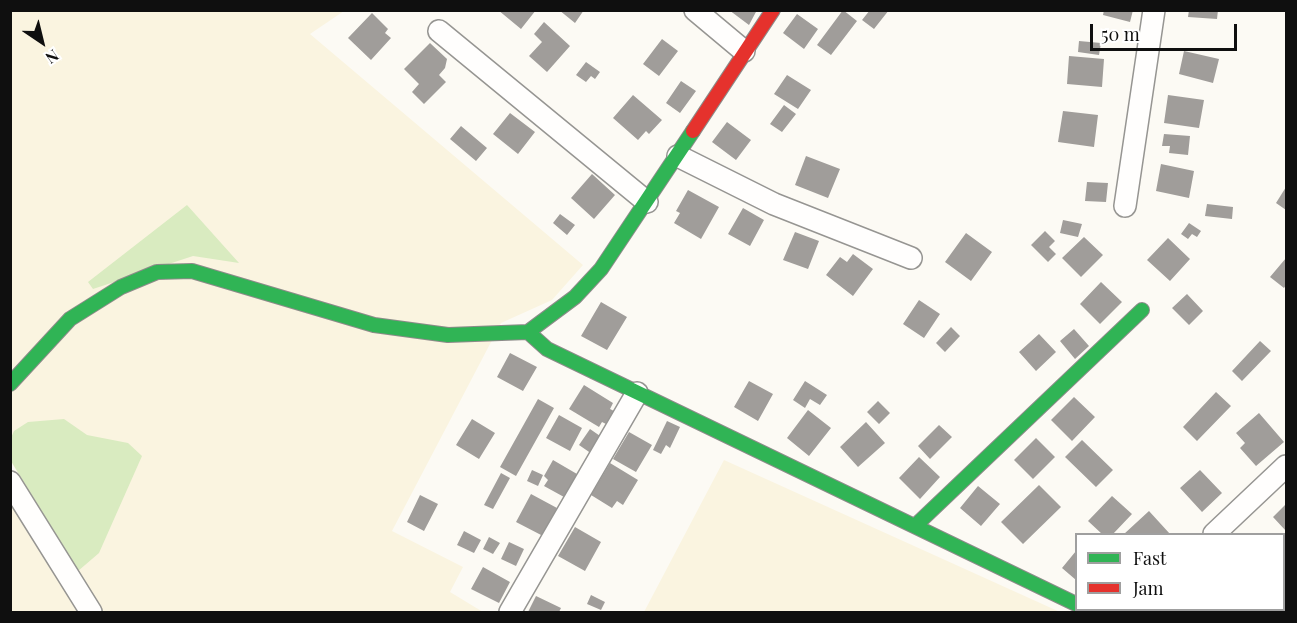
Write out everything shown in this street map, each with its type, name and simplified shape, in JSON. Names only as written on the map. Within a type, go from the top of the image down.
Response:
[{"type":"street","points":[[695,10],[744,51]]},
{"type":"street","points":[[10,384],[70,319],[122,287],[157,272],[192,271],[374,325],[448,335],[528,332],[575,297],[601,269],[678,156],[772,10]]},
{"type":"street","points":[[1125,206],[1154,10]]},
{"type":"street","points":[[439,31],[646,202]]},
{"type":"street","points":[[678,156],[774,204],[911,258]]},
{"type":"street","points":[[916,525],[1142,310]]},
{"type":"street","points":[[528,332],[547,349],[1075,603]]},
{"type":"street","points":[[510,612],[638,393]]},
{"type":"street","points":[[1215,533],[1287,466]]},
{"type":"street","points":[[10,482],[91,612]]},
{"type":"shaded area","points":[[11,11],[344,11],[310,34],[583,265],[552,300],[501,323],[392,531],[463,567],[450,592],[483,612],[103,612],[11,462]]},
{"type":"shaded area","points":[[724,460],[1060,612],[644,612]]},
{"type":"shaded area","points":[[11,502],[78,612],[11,612]]},
{"type":"green space","points":[[187,205],[239,263],[193,256],[93,289],[88,282]]},
{"type":"green space","points":[[64,419],[87,435],[128,443],[142,456],[99,553],[78,571],[11,461],[10,440],[14,431],[28,422]]},
{"type":"building","points":[[498,10],[536,10],[521,29]]},
{"type":"building","points":[[559,10],[584,10],[575,23]]},
{"type":"building","points":[[729,10],[757,10],[749,25]]},
{"type":"building","points":[[843,10],[857,21],[831,55],[817,45]]},
{"type":"building","points":[[870,10],[889,10],[874,29],[862,20]]},
{"type":"building","points":[[1104,10],[1133,10],[1130,22],[1103,15]]},
{"type":"building","points":[[1189,10],[1218,10],[1217,19],[1188,17]]},
{"type":"building","points":[[372,13],[388,29],[385,33],[391,38],[371,60],[348,38]]},
{"type":"building","points":[[797,14],[818,29],[804,49],[783,33]]},
{"type":"building","points":[[544,22],[570,46],[547,72],[529,56],[542,42],[534,34]]},
{"type":"building","points":[[662,39],[678,51],[659,76],[643,64]]},
{"type":"building","points":[[1079,41],[1101,43],[1099,55],[1078,52]]},
{"type":"building","points":[[430,43],[447,59],[445,68],[439,75],[446,82],[424,104],[412,92],[419,84],[404,69]]},
{"type":"building","points":[[1184,51],[1219,59],[1213,83],[1179,74]]},
{"type":"building","points":[[1069,56],[1104,59],[1102,87],[1067,84]]},
{"type":"building","points":[[586,62],[600,72],[595,79],[591,76],[586,82],[576,75]]},
{"type":"building","points":[[787,75],[811,90],[798,109],[774,94]]},
{"type":"building","points":[[681,81],[696,91],[680,113],[666,103]]},
{"type":"building","points":[[633,95],[662,120],[649,134],[646,131],[638,140],[613,118]]},
{"type":"building","points":[[1168,95],[1204,100],[1199,128],[1164,123]]},
{"type":"building","points":[[784,105],[796,114],[782,132],[770,124]]},
{"type":"building","points":[[1063,111],[1098,115],[1094,147],[1058,142]]},
{"type":"building","points":[[510,113],[535,132],[518,154],[493,134]]},
{"type":"building","points":[[727,122],[751,140],[736,160],[712,142]]},
{"type":"building","points":[[461,126],[487,148],[476,161],[450,139]]},
{"type":"building","points":[[1164,134],[1190,136],[1188,155],[1169,153],[1170,146],[1162,146]]},
{"type":"building","points":[[806,156],[840,169],[828,198],[795,185]]},
{"type":"building","points":[[1161,164],[1194,171],[1189,198],[1156,191]]},
{"type":"building","points":[[592,174],[615,195],[594,219],[571,198]]},
{"type":"building","points":[[1087,182],[1108,183],[1106,202],[1085,201]]},
{"type":"building","points":[[1286,187],[1286,210],[1276,203]]},
{"type":"building","points":[[688,190],[719,207],[701,239],[674,223],[680,213],[676,211]]},
{"type":"building","points":[[1207,204],[1233,207],[1232,219],[1205,216]]},
{"type":"building","points":[[743,208],[764,220],[750,246],[728,234]]},
{"type":"building","points":[[560,214],[575,225],[567,235],[553,223]]},
{"type":"building","points":[[1063,220],[1082,224],[1078,237],[1060,233]]},
{"type":"building","points":[[1189,223],[1201,231],[1197,237],[1192,234],[1188,239],[1181,234]]},
{"type":"building","points":[[1045,231],[1055,241],[1049,247],[1056,254],[1048,262],[1031,245]]},
{"type":"building","points":[[795,232],[819,241],[808,269],[783,260]]},
{"type":"building","points":[[966,233],[992,252],[971,281],[945,262]]},
{"type":"building","points":[[1084,237],[1103,255],[1081,277],[1062,258]]},
{"type":"building","points":[[1168,238],[1190,259],[1170,281],[1147,260]]},
{"type":"building","points":[[853,254],[873,269],[853,296],[826,275],[840,257],[847,262]]},
{"type":"building","points":[[1286,258],[1286,285],[1284,288],[1270,277]]},
{"type":"building","points":[[1101,282],[1122,302],[1100,324],[1080,304]]},
{"type":"building","points":[[1187,294],[1203,311],[1189,325],[1172,308]]},
{"type":"building","points":[[919,300],[940,314],[924,338],[903,324]]},
{"type":"building","points":[[601,302],[627,317],[607,350],[581,336]]},
{"type":"building","points":[[951,327],[960,336],[945,352],[936,343]]},
{"type":"building","points":[[1074,329],[1089,346],[1075,359],[1060,341]]},
{"type":"building","points":[[1039,334],[1056,352],[1036,371],[1019,352]]},
{"type":"building","points":[[1260,341],[1271,351],[1242,381],[1232,371]]},
{"type":"building","points":[[510,353],[537,367],[523,391],[497,377]]},
{"type":"building","points":[[749,381],[773,394],[758,421],[734,407]]},
{"type":"building","points":[[805,381],[827,395],[820,405],[810,399],[805,408],[793,400]]},
{"type":"building","points":[[584,385],[613,403],[610,409],[614,411],[606,424],[602,422],[599,427],[569,409]]},
{"type":"building","points":[[1216,392],[1231,406],[1197,441],[1183,427]]},
{"type":"building","points":[[1074,397],[1095,417],[1072,441],[1051,420]]},
{"type":"building","points":[[538,399],[554,408],[516,476],[500,467]]},
{"type":"building","points":[[878,401],[890,413],[879,424],[867,412]]},
{"type":"building","points":[[808,410],[831,428],[809,456],[787,438]]},
{"type":"building","points":[[1259,413],[1284,442],[1256,466],[1240,448],[1245,443],[1236,433]]},
{"type":"building","points":[[559,415],[582,428],[570,451],[546,438]]},
{"type":"building","points":[[472,419],[495,433],[479,459],[456,445]]},
{"type":"building","points":[[667,421],[680,427],[670,448],[666,445],[661,454],[653,450]]},
{"type":"building","points":[[866,422],[885,443],[858,467],[840,447]]},
{"type":"building","points":[[939,425],[952,437],[930,459],[918,446]]},
{"type":"building","points":[[590,429],[603,438],[592,454],[579,445]]},
{"type":"building","points":[[629,432],[652,445],[636,472],[613,459]]},
{"type":"building","points":[[1036,438],[1055,457],[1033,479],[1014,460]]},
{"type":"building","points":[[1082,440],[1113,470],[1096,487],[1065,457]]},
{"type":"building","points":[[919,457],[940,477],[920,499],[899,478]]},
{"type":"building","points":[[553,460],[577,474],[564,497],[544,486],[548,480],[544,476]]},
{"type":"building","points":[[610,463],[638,480],[623,505],[617,501],[612,508],[591,495]]},
{"type":"building","points":[[532,470],[543,475],[538,486],[527,481]]},
{"type":"building","points":[[1200,470],[1222,493],[1202,512],[1180,488]]},
{"type":"building","points":[[501,473],[510,478],[493,509],[484,505]]},
{"type":"building","points":[[1039,485],[1061,507],[1023,544],[1001,522]]},
{"type":"building","points":[[978,486],[1000,504],[981,526],[960,508]]},
{"type":"building","points":[[531,494],[557,508],[543,536],[516,522]]},
{"type":"building","points":[[420,495],[438,504],[424,531],[407,522]]},
{"type":"building","points":[[1112,496],[1132,514],[1114,533],[1101,533],[1088,521]]},
{"type":"building","points":[[1286,504],[1286,531],[1273,517]]},
{"type":"building","points":[[1149,511],[1169,533],[1125,533]]},
{"type":"building","points":[[575,527],[601,542],[585,571],[558,556]]},
{"type":"building","points":[[464,531],[481,540],[474,553],[457,545]]},
{"type":"building","points":[[489,537],[500,543],[493,554],[483,549]]},
{"type":"building","points":[[509,542],[524,549],[516,566],[501,559]]},
{"type":"building","points":[[1075,552],[1075,579],[1062,568]]},
{"type":"building","points":[[483,567],[510,582],[499,603],[471,589]]},
{"type":"building","points":[[591,595],[605,602],[601,610],[587,604]]},
{"type":"building","points":[[536,596],[561,608],[559,612],[528,612]]},
{"type":"building","points":[[1186,611],[1225,612],[1188,612]]},
{"type":"traffic: fast","points":[[10,384],[70,319],[121,287],[157,272],[192,271],[374,325],[448,335],[528,332],[575,297],[601,269],[693,131]]},
{"type":"traffic: fast","points":[[916,525],[1142,310]]},
{"type":"traffic: fast","points":[[528,332],[547,349],[1075,604]]},
{"type":"traffic: jam","points":[[693,131],[773,10]]}]
